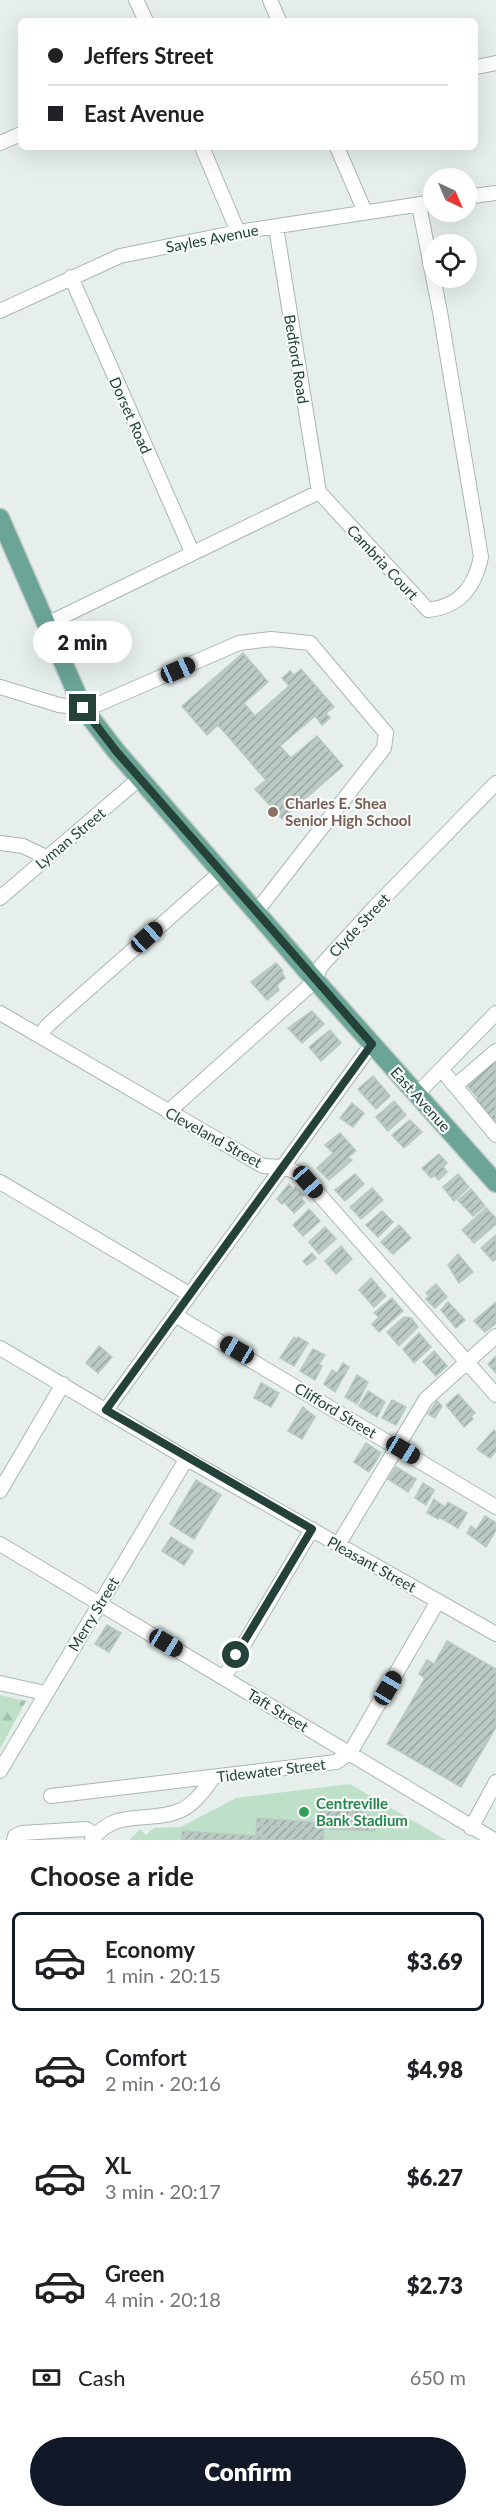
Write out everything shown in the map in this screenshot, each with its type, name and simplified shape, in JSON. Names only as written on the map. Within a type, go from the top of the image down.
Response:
[{"type":"main road","name":"East Avenue","points":[[0,518],[84,709],[221,872],[496,1183]]},
{"type":"street","points":[[136,0],[145,18]]},
{"type":"street","points":[[270,0],[278,18]]},
{"type":"street","points":[[478,67],[496,63]]},
{"type":"street","points":[[0,143],[18,135]]},
{"type":"street","points":[[203,150],[238,232]]},
{"type":"street","points":[[337,150],[365,212]]},
{"type":"street","points":[[477,196],[496,193]]},
{"type":"street","name":"Sayles Avenue","points":[[0,310],[120,256],[238,232],[423,204]]},
{"type":"street","name":"Cambria Court","points":[[319,492],[428,610],[443,609],[458,600],[477,578],[481,557],[474,511],[418,205]]},
{"type":"street","name":"Bedford Road","points":[[276,227],[319,492]]},
{"type":"street","name":"Dorset Road","points":[[71,277],[192,552]]},
{"type":"street","points":[[47,624],[319,492]]},
{"type":"street","points":[[0,687],[59,705],[84,709],[239,643],[271,639],[310,643],[386,734],[384,748],[256,912]]},
{"type":"street","name":"Lyman Street","points":[[0,898],[140,778]]},
{"type":"street","name":"Clyde Street","points":[[168,1112],[315,980],[321,966],[373,909],[496,783]]},
{"type":"street","points":[[0,843],[23,846],[46,857]]},
{"type":"street","points":[[39,1036],[48,1025],[221,872]]},
{"type":"street","name":"Cleveland Street","points":[[0,1013],[263,1166],[284,1167],[301,1174],[496,1395]]},
{"type":"street","points":[[416,1095],[496,1013]]},
{"type":"street","points":[[106,1410],[372,1044]]},
{"type":"street","points":[[455,1086],[496,1051]]},
{"type":"street","points":[[441,1070],[496,1134]]},
{"type":"street","points":[[0,1182],[189,1294]]},
{"type":"street","name":"Clifford Street","points":[[175,1315],[496,1507]]},
{"type":"street","points":[[338,1545],[426,1399],[496,1336]]},
{"type":"street","name":"Pleasant Street","points":[[0,1348],[187,1458],[496,1634]]},
{"type":"street","points":[[0,1491],[63,1384]]},
{"type":"street","name":"Merry Street","points":[[0,1771],[187,1458]]},
{"type":"street","points":[[224,1678],[312,1529]]},
{"type":"street","name":"Taft Street","points":[[0,1544],[494,1840]]},
{"type":"street","points":[[350,1753],[438,1601]]},
{"type":"street","points":[[0,1683],[45,1693]]},
{"type":"street","name":"Tidewater Street","points":[[51,1796],[325,1765],[336,1762],[350,1753]]},
{"type":"street","points":[[14,1840],[15,1836],[22,1833],[86,1829],[94,1838],[108,1824],[120,1819],[180,1810],[193,1801],[213,1778]]},
{"type":"street","points":[[471,1828],[496,1782]]},
{"type":"green space","points":[[0,1695],[26,1701],[0,1749]]},
{"type":"green space","name":"Centreville Bank Stadium","points":[[350,1784],[446,1840],[129,1840],[140,1829],[146,1835],[154,1828],[181,1827],[236,1798]]},
{"type":"building","points":[[243,653],[268,682],[244,703],[255,716],[289,686],[282,678],[290,671],[294,675],[301,669],[334,707],[326,713],[330,718],[322,725],[315,716],[280,746],[291,758],[317,736],[343,766],[282,819],[255,789],[266,780],[218,725],[207,735],[182,706]]},
{"type":"building","points":[[276,963],[283,971],[285,978],[277,987],[279,990],[267,1000],[251,982]]},
{"type":"building","points":[[312,1011],[324,1024],[302,1043],[288,1028]]},
{"type":"building","points":[[330,1030],[341,1043],[321,1061],[309,1047]]},
{"type":"building","points":[[496,1057],[496,1122],[494,1124],[475,1101],[478,1098],[466,1084]]},
{"type":"building","points":[[373,1076],[390,1096],[376,1109],[358,1089]]},
{"type":"building","points":[[394,1101],[406,1115],[388,1131],[376,1117]]},
{"type":"building","points":[[352,1103],[364,1113],[353,1127],[340,1118]]},
{"type":"building","points":[[410,1120],[422,1132],[404,1148],[392,1135]]},
{"type":"building","points":[[340,1133],[356,1151],[348,1157],[352,1160],[329,1180],[317,1168],[333,1153],[325,1145]]},
{"type":"building","points":[[439,1154],[447,1163],[443,1167],[447,1172],[439,1180],[434,1175],[431,1178],[422,1168]]},
{"type":"building","points":[[355,1174],[364,1184],[345,1201],[335,1190]]},
{"type":"building","points":[[458,1174],[469,1187],[454,1201],[443,1187]]},
{"type":"building","points":[[289,1184],[304,1195],[301,1198],[305,1203],[294,1213],[284,1202],[282,1204],[277,1199]]},
{"type":"building","points":[[372,1188],[383,1200],[361,1219],[350,1207]]},
{"type":"building","points":[[471,1189],[485,1206],[473,1216],[458,1200]]},
{"type":"building","points":[[486,1208],[496,1218],[496,1224],[474,1243],[462,1230]]},
{"type":"building","points":[[309,1209],[320,1221],[303,1236],[293,1225]]},
{"type":"building","points":[[382,1211],[393,1222],[378,1237],[366,1225]]},
{"type":"building","points":[[399,1225],[411,1238],[393,1254],[381,1242]]},
{"type":"building","points":[[325,1227],[336,1239],[319,1254],[309,1242]]},
{"type":"building","points":[[496,1235],[496,1259],[493,1261],[481,1248]]},
{"type":"building","points":[[341,1246],[352,1259],[336,1274],[325,1261]]},
{"type":"building","points":[[312,1253],[316,1258],[307,1265],[303,1261]]},
{"type":"building","points":[[458,1254],[473,1272],[459,1283],[448,1265]]},
{"type":"building","points":[[371,1278],[386,1296],[374,1307],[359,1290]]},
{"type":"building","points":[[436,1284],[447,1297],[435,1308],[426,1299],[429,1296],[426,1293]]},
{"type":"building","points":[[392,1298],[403,1311],[379,1332],[372,1324],[379,1317],[374,1313]]},
{"type":"building","points":[[448,1302],[465,1320],[456,1328],[441,1310]]},
{"type":"building","points":[[496,1302],[496,1323],[485,1332],[474,1321]]},
{"type":"building","points":[[404,1317],[411,1318],[418,1327],[399,1346],[387,1332]]},
{"type":"building","points":[[419,1333],[431,1347],[414,1363],[403,1349]]},
{"type":"building","points":[[294,1337],[308,1343],[294,1366],[280,1358]]},
{"type":"building","points":[[99,1346],[112,1357],[98,1373],[86,1363]]},
{"type":"building","points":[[313,1349],[325,1355],[319,1364],[322,1366],[315,1380],[300,1371]]},
{"type":"building","points":[[434,1351],[447,1366],[436,1376],[423,1362]]},
{"type":"building","points":[[496,1356],[496,1373],[488,1364]]},
{"type":"building","points":[[343,1363],[349,1367],[335,1392],[324,1384],[332,1370],[337,1373]]},
{"type":"building","points":[[357,1375],[368,1382],[357,1404],[345,1397]]},
{"type":"building","points":[[261,1383],[279,1393],[271,1407],[254,1398]]},
{"type":"building","points":[[368,1391],[385,1402],[377,1417],[359,1406]]},
{"type":"building","points":[[458,1394],[475,1413],[471,1416],[473,1419],[464,1427],[446,1405]]},
{"type":"building","points":[[392,1400],[406,1407],[396,1425],[382,1418]]},
{"type":"building","points":[[437,1401],[442,1406],[435,1418],[428,1414]]},
{"type":"building","points":[[303,1407],[315,1417],[302,1439],[288,1431]]},
{"type":"building","points":[[494,1430],[496,1432],[496,1451],[490,1458],[477,1449]]},
{"type":"building","points":[[366,1443],[381,1453],[369,1472],[354,1462]]},
{"type":"building","points":[[396,1467],[416,1479],[408,1492],[388,1479]]},
{"type":"building","points":[[196,1480],[221,1495],[194,1539],[170,1524]]},
{"type":"building","points":[[423,1483],[434,1490],[426,1505],[415,1498]]},
{"type":"building","points":[[434,1499],[445,1507],[448,1502],[467,1513],[458,1528],[427,1513]]},
{"type":"building","points":[[485,1516],[496,1523],[496,1530],[486,1547],[467,1533],[471,1526],[476,1530]]},
{"type":"building","points":[[171,1537],[193,1551],[184,1565],[162,1551]]},
{"type":"building","points":[[107,1625],[121,1633],[109,1652],[95,1644]]},
{"type":"building","points":[[447,1641],[496,1669],[496,1727],[461,1787],[387,1744],[425,1678],[419,1674],[427,1660],[434,1664]]},
{"type":"building","points":[[319,1806],[353,1807],[376,1820],[375,1831],[329,1829],[329,1823],[317,1822]]},
{"type":"building","points":[[257,1818],[324,1823],[323,1840],[182,1840],[182,1831],[256,1836]]},
{"type":"building","points":[[262,1825],[310,1829],[309,1840],[254,1840],[255,1836],[262,1836]]},
{"type":"building","points":[[194,1832],[213,1833],[213,1840],[194,1840]]},
{"type":"building","points":[[221,1834],[246,1835],[245,1840],[221,1840]]},
{"type":"place","name":"Charles E. Shea Senior High School","points":[[273,812]]},
{"type":"place","name":"Centreville Bank Stadium","points":[[304,1812]]},
{"type":"route","points":[[83,708],[116,751],[372,1044],[106,1410],[312,1529],[236,1655]]}]
